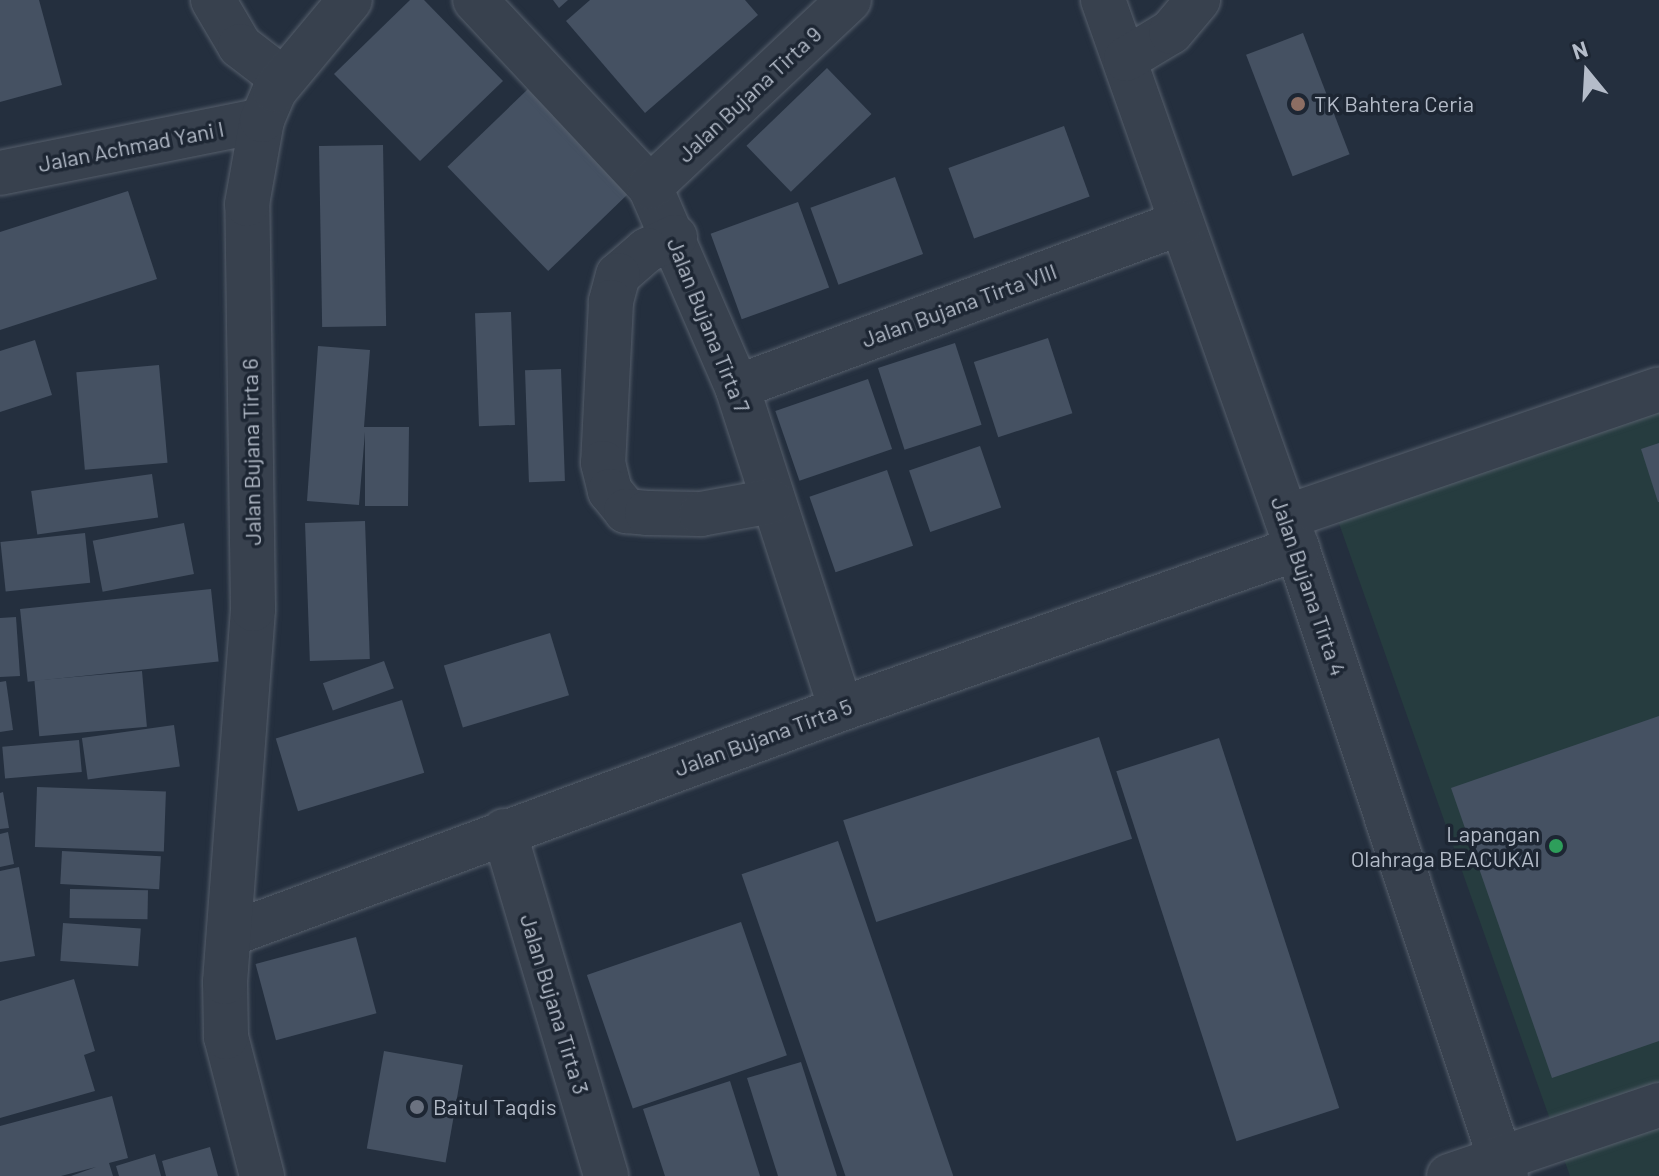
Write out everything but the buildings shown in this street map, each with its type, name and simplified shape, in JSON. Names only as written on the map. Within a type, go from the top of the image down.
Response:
[{"type":"street","points":[[213,0],[240,46],[283,79]]},
{"type":"street","name":"Jalan Bujana Tirta 6","points":[[262,1176],[226,1037],[225,982],[253,609],[247,204],[262,120],[283,79],[350,0]]},
{"type":"street","name":"Jalan Bujana Tirta 7","points":[[475,0],[650,187],[675,237],[737,387],[841,709]]},
{"type":"street","name":"Jalan Bujana Tirta 9","points":[[650,187],[849,0]]},
{"type":"street","name":"Jalan Bujana Tirta 4","points":[[1103,0],[1292,533],[1503,1168]]},
{"type":"street","points":[[1126,59],[1171,32],[1198,0]]},
{"type":"street","name":"Jalan Achmad Yani I","points":[[0,173],[262,120]]},
{"type":"street","name":"Jalan Bujana Tirta VIII","points":[[737,387],[1181,223]]},
{"type":"street","points":[[675,237],[647,250],[618,275],[611,302],[603,463],[610,491],[626,511],[647,513],[701,514],[772,501]]},
{"type":"street","name":"Jalan Bujana Tirta 5","points":[[231,934],[841,709],[1659,389]]},
{"type":"street","name":"Jalan Bujana Tirta 3","points":[[504,831],[606,1176]]},
{"type":"street","points":[[1449,1176],[1503,1168],[1659,1105]]},
{"type":"green space","name":"Lapangan Olahraga BEACUKAI","points":[[1659,410],[1659,1176],[1570,1176],[1336,515]]},
{"type":"place","name":"TK Bahtera Ceria","points":[[1298,104]]},
{"type":"place","name":"Lapangan Olahraga BEACUKAI","points":[[1556,846]]},
{"type":"place","name":"Baitul Taqdis","points":[[417,1107]]}]
